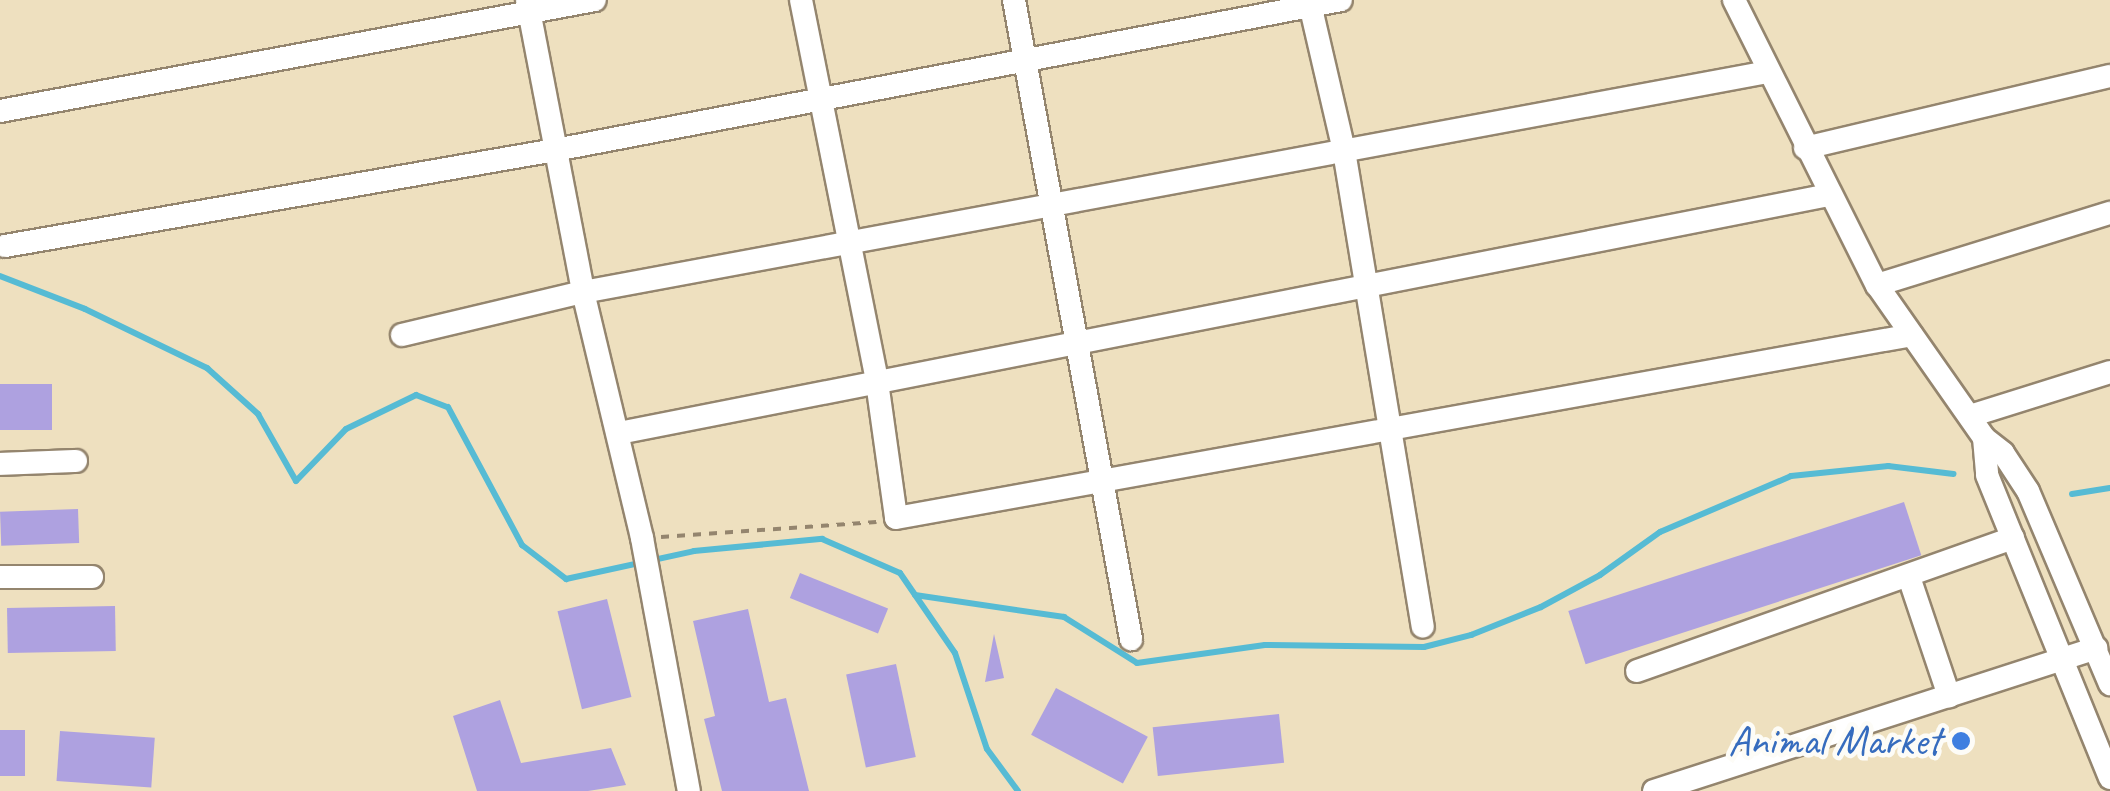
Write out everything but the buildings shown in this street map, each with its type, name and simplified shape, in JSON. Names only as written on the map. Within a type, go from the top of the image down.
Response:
[{"type":"street","points":[[0,111],[528,6],[595,0]]},
{"type":"street","points":[[801,0],[877,382],[896,518],[1912,335]]},
{"type":"street","points":[[1014,0],[1099,482],[1131,638]]},
{"type":"street","points":[[5,246],[556,150],[1309,3],[1341,0]]},
{"type":"street","points":[[1734,0],[1804,148],[1878,285],[1984,438],[2003,453],[2028,490],[2110,684]]},
{"type":"street","points":[[1309,3],[1344,151],[1423,626]]},
{"type":"street","points":[[528,6],[583,292],[642,543],[689,791]]},
{"type":"street","points":[[402,336],[583,292],[1768,72]]},
{"type":"street","points":[[1804,148],[2110,76]]},
{"type":"street","points":[[619,433],[1829,195]]},
{"type":"street","points":[[1878,285],[2110,213]]},
{"type":"street","points":[[1970,416],[2110,372]]},
{"type":"street","points":[[1984,438],[1987,476],[2110,778]]},
{"type":"street","points":[[0,464],[76,461]]},
{"type":"street","points":[[1636,671],[2013,538]]},
{"type":"street","points":[[0,577],[92,577]]},
{"type":"street","points":[[1909,577],[1950,696]]},
{"type":"street","points":[[1654,791],[2096,648]]},
{"type":"path","points":[[642,543],[847,527],[896,518]]},
{"type":"waterway","points":[[0,276],[85,309],[207,368],[258,414],[296,481],[346,429],[416,395],[448,407],[522,545],[566,579],[694,551],[822,539],[900,573],[955,653],[987,749],[1018,791]]},
{"type":"waterway","points":[[915,595],[1064,617],[1137,663],[1265,645],[1424,647],[1471,635],[1541,607],[1600,575],[1660,532],[1791,476],[1888,466],[1954,474]]},
{"type":"waterway","points":[[2072,494],[2110,488]]},
{"type":"place","name":"Animal Market","points":[[1961,741]]}]
